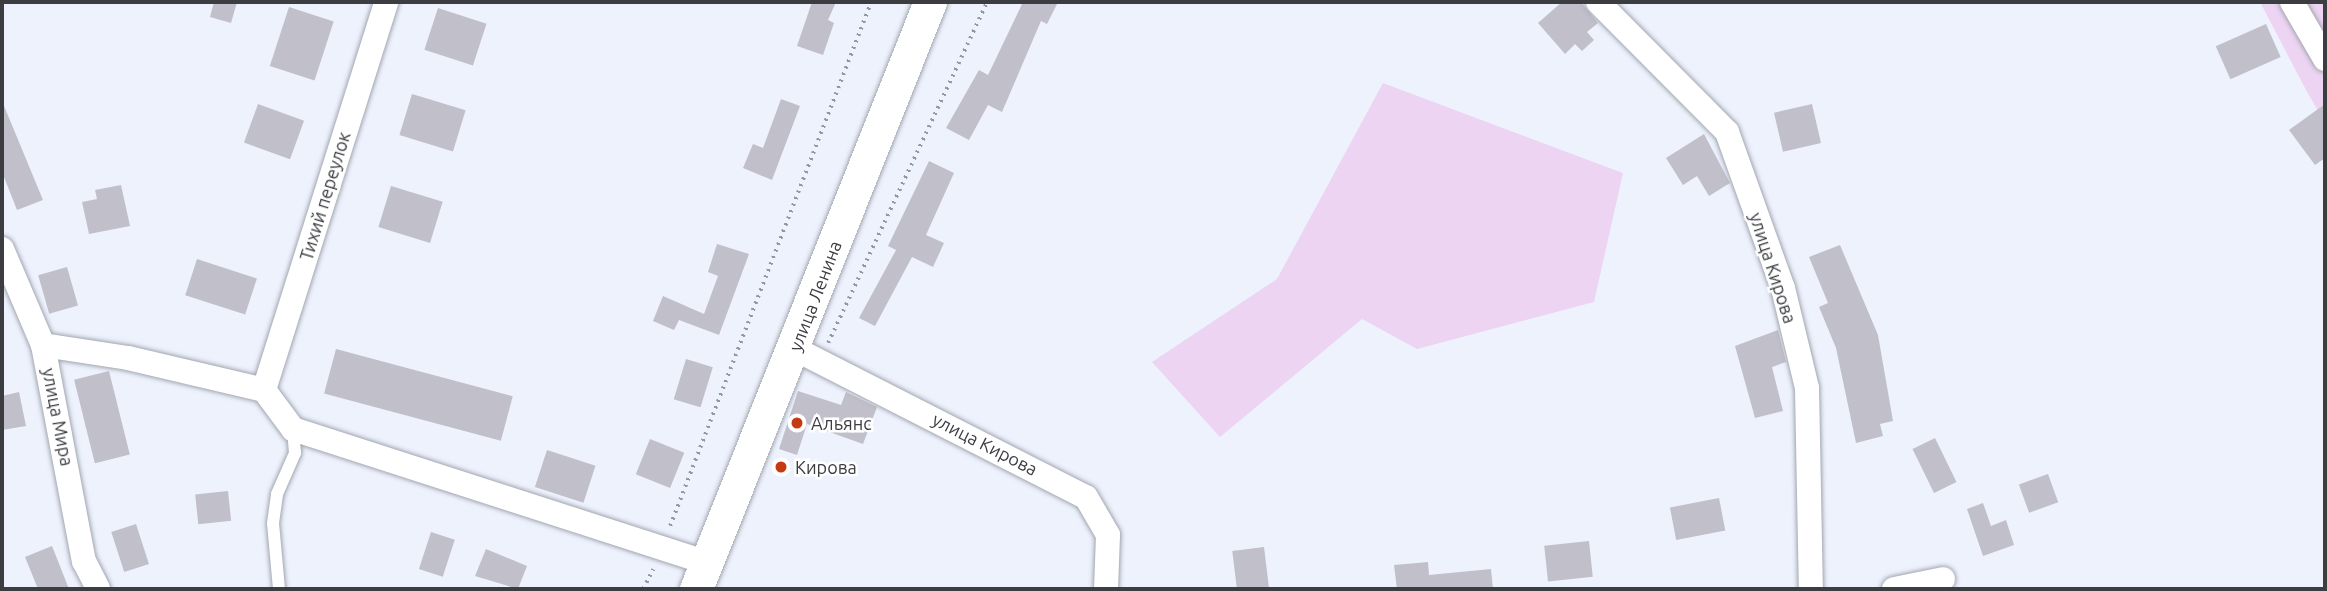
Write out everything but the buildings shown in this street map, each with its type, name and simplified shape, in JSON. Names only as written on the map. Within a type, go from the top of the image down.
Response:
[{"type":"main road","name":"улица Ленина","points":[[702,576],[807,355],[930,2]]},
{"type":"street","name":"Тихий переулок","points":[[264,390],[386,2]]},
{"type":"street","name":"улица Кирова","points":[[1598,2],[1727,132],[1783,288],[1807,388],[1811,589]]},
{"type":"street","points":[[2292,2],[2325,59]]},
{"type":"street","name":"улица Мира","points":[[2,249],[43,345],[84,561],[98,589]]},
{"type":"street","points":[[43,345],[128,358],[264,390],[293,429],[662,548],[702,576]]},
{"type":"street","name":"улица Кирова","points":[[807,355],[1086,497],[1108,535],[1106,589]]},
{"type":"street","points":[[1894,589],[1943,579]]},
{"type":"lane","points":[[279,589],[273,523],[277,494],[295,453],[293,429]]},
{"type":"path","points":[[643,589],[662,548],[871,2]]},
{"type":"path","points":[[807,355],[987,2]]},
{"type":"shaded area","points":[[2260,2],[2325,2],[2325,123],[2305,88]]},
{"type":"shaded area","points":[[1383,83],[1623,173],[1594,302],[1417,349],[1362,319],[1220,437],[1152,362],[1277,279]]},
{"type":"place","name":"Альянс","points":[[797,423]]},
{"type":"place","name":"Кирова","points":[[781,467]]}]
